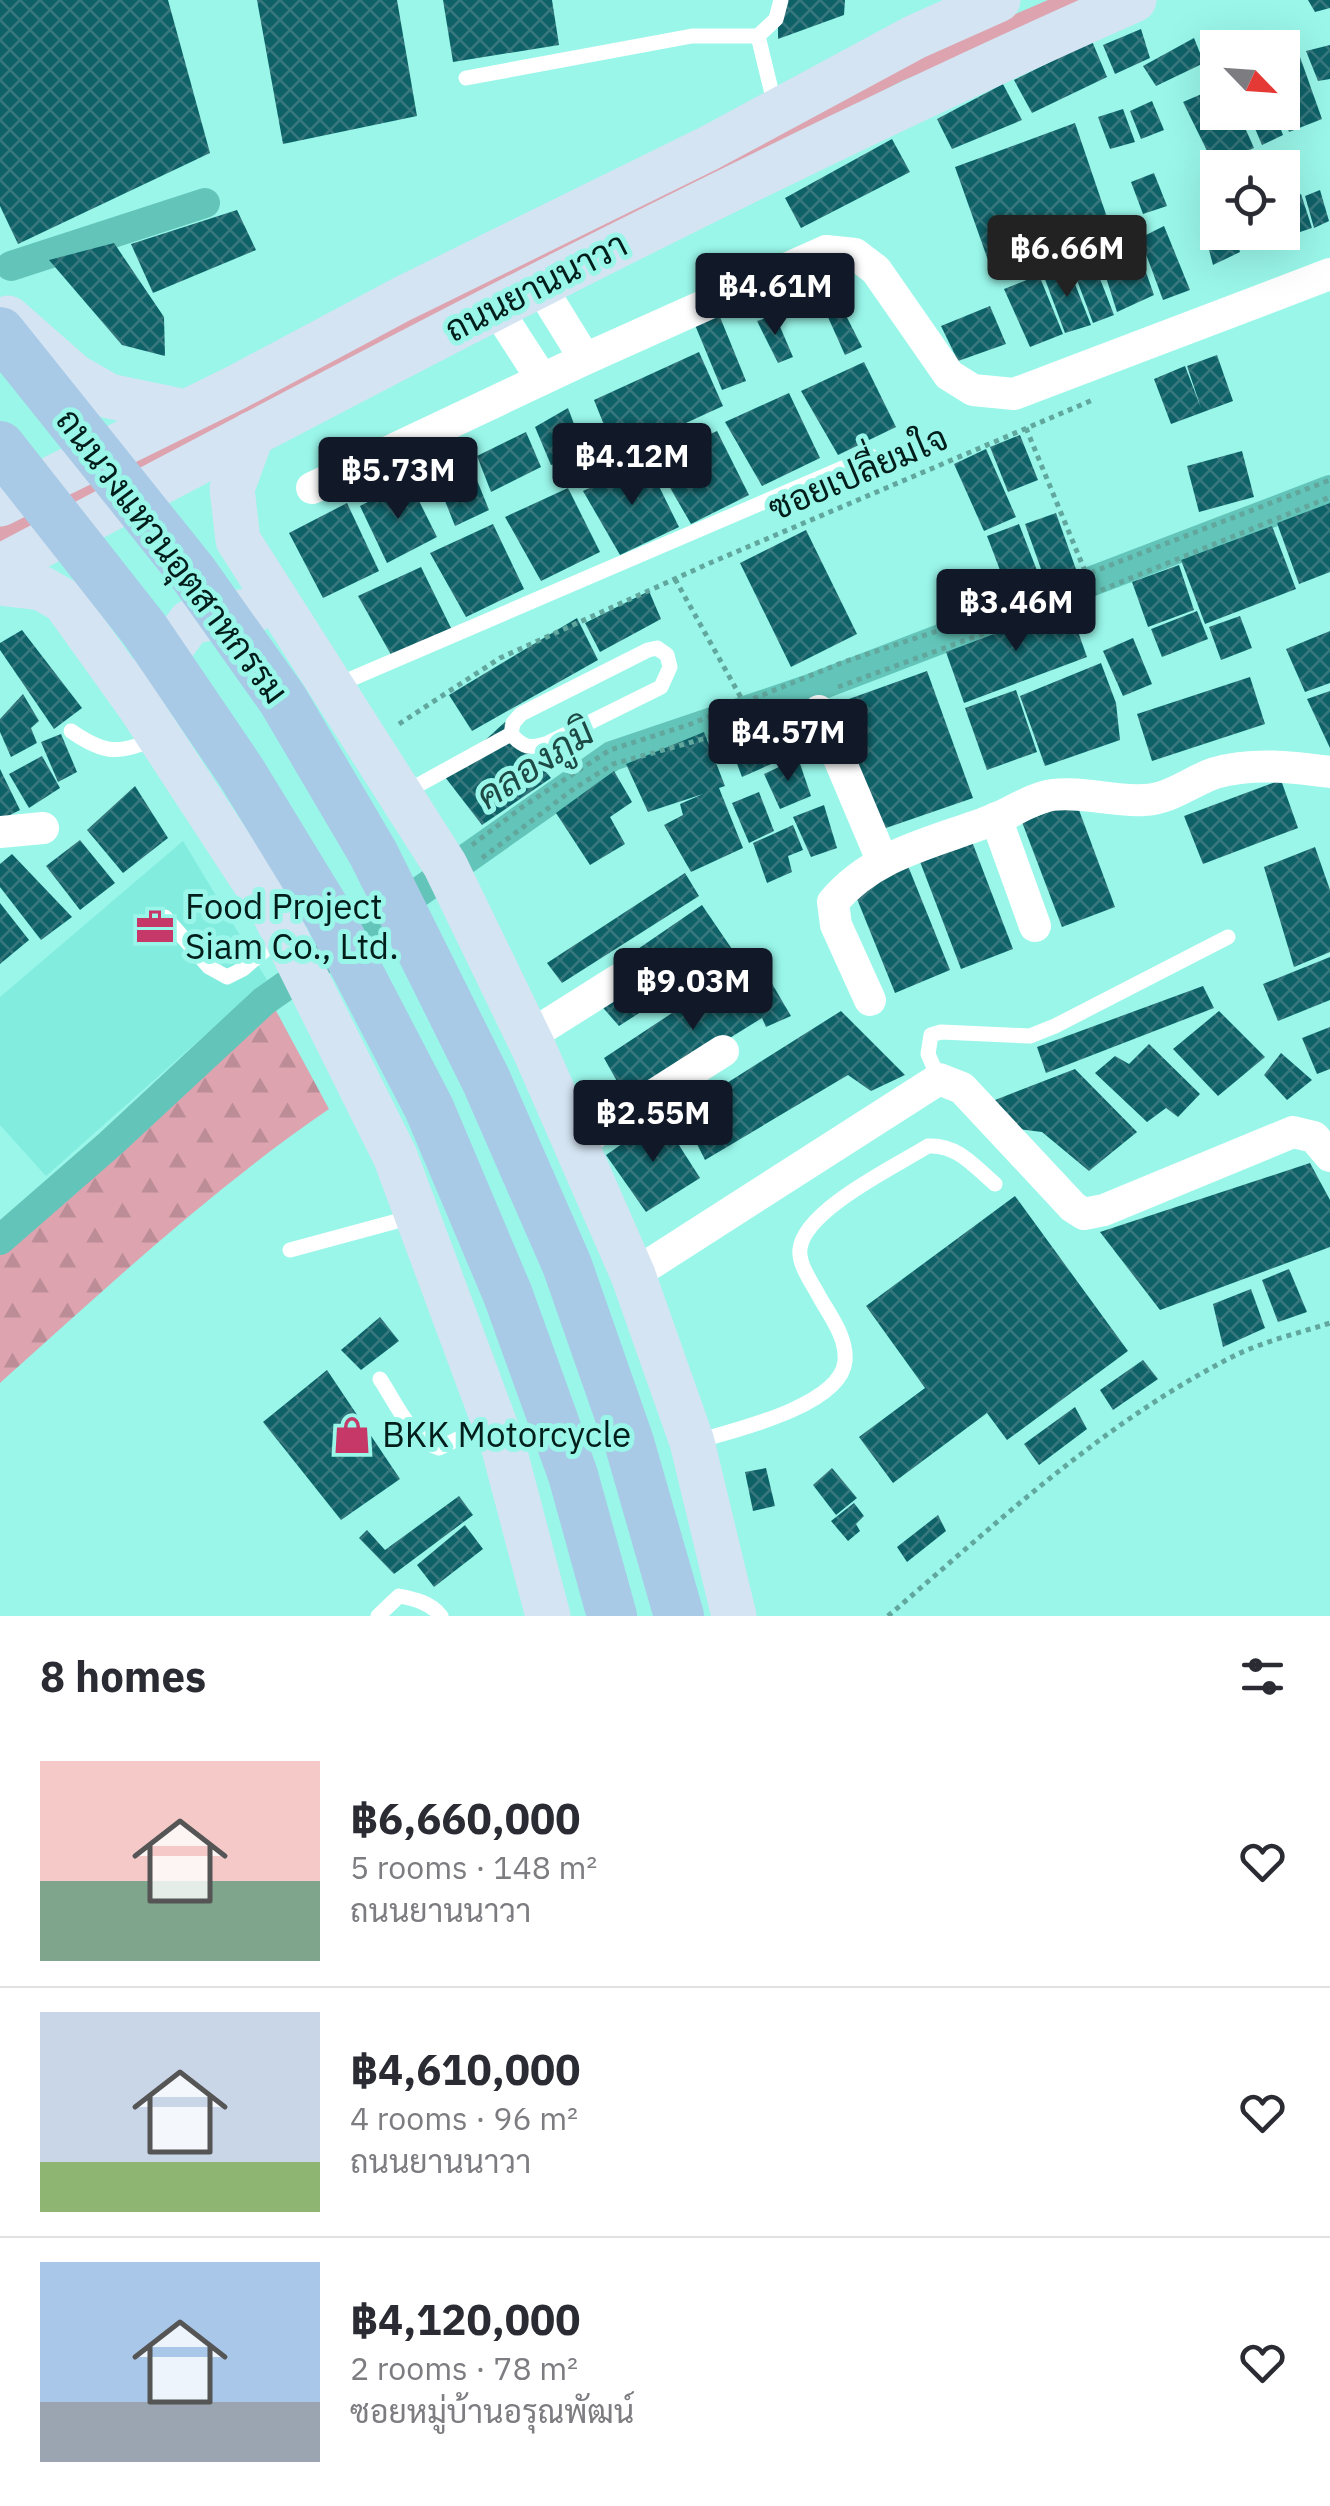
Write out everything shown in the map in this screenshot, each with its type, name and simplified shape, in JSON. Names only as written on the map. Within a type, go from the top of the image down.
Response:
[{"type":"main road","name":"ถนนยานนาวา","points":[[0,504],[777,111],[915,37],[998,0]]},
{"type":"main road","name":"ถนนยานนาวา","points":[[0,567],[496,308],[936,88],[1134,0]]},
{"type":"main road","name":"ถนนวงแหวนอุตสาหกรรม","points":[[0,309],[74,376],[108,396],[186,412]]},
{"type":"main road","name":"ถนนวงแหวนอุตสาหกรรม","points":[[0,332],[193,573],[283,700],[373,853],[486,1080],[567,1265],[629,1442],[679,1616]]},
{"type":"main road","name":"ถนนวงแหวนอุตสาหกรรม","points":[[252,434],[232,489],[238,540],[334,686],[448,872],[528,1037],[632,1275],[692,1442],[734,1616]]},
{"type":"main road","name":"ถนนวงแหวนอุตสาหกรรม","points":[[0,446],[144,629],[241,772],[329,916],[429,1108],[521,1332],[573,1475],[612,1616]]},
{"type":"main road","points":[[0,583],[40,588],[64,601],[150,722],[272,909],[300,961],[396,1156],[494,1422],[548,1616]]},
{"type":"main road","points":[[150,722],[151,674],[190,622],[256,609],[303,640]]},
{"type":"street","points":[[312,488],[826,251],[855,254],[876,270],[949,374],[973,390],[1014,394],[1330,274]]},
{"type":"street","points":[[540,286],[586,359]]},
{"type":"street","points":[[496,308],[542,379]]},
{"type":"street","points":[[814,702],[882,860]]},
{"type":"street","points":[[870,1000],[836,925],[834,902],[850,882],[882,860],[1047,796],[1074,794],[1144,800],[1172,794],[1214,774],[1258,766],[1330,772]]},
{"type":"street","points":[[996,818],[1036,926]]},
{"type":"street","points":[[0,832],[43,828]]},
{"type":"street","points":[[528,1037],[620,978]]},
{"type":"street","points":[[577,1144],[723,1051]]},
{"type":"street","points":[[632,1275],[938,1079],[962,1088],[1072,1206],[1084,1214],[1104,1210],[1293,1132],[1314,1137],[1330,1156]]},
{"type":"lane","points":[[466,78],[692,36],[758,36],[776,19],[781,0]]},
{"type":"lane","points":[[758,36],[777,111]]},
{"type":"lane","points":[[334,686],[871,456]]},
{"type":"lane","points":[[400,796],[510,734],[521,714],[648,650],[657,648],[667,656],[670,667],[661,687],[564,736],[532,748],[522,746],[510,734]]},
{"type":"lane","points":[[71,731],[104,750],[138,747],[150,722]]},
{"type":"lane","points":[[165,916],[209,967],[227,977],[242,969],[300,961]]},
{"type":"lane","points":[[938,1079],[928,1054],[931,1035],[941,1032],[1030,1036],[1228,937]]},
{"type":"lane","points":[[692,1442],[780,1416],[835,1381],[845,1363],[842,1339],[802,1262],[799,1248],[810,1228],[832,1205],[928,1146],[943,1145],[959,1153],[995,1184]]},
{"type":"lane","points":[[290,1250],[418,1215]]},
{"type":"lane","points":[[380,1380],[427,1445],[439,1448],[494,1422]]},
{"type":"lane","points":[[378,1616],[399,1596],[417,1599],[442,1616]]},
{"type":"path","name":"ซอยเปลี่ยมใจ","points":[[366,743],[500,658],[1098,397]]},
{"type":"path","points":[[1026,428],[1094,591]]},
{"type":"path","points":[[448,872],[525,805],[610,750],[1088,576],[1330,480]]},
{"type":"path","points":[[448,872],[535,819],[612,764],[814,702],[1330,497]]},
{"type":"path","points":[[675,579],[759,720]]},
{"type":"path","points":[[525,805],[535,819]]},
{"type":"path","points":[[888,1616],[1011,1510],[1149,1403],[1240,1353],[1330,1323]]},
{"type":"shaded area","points":[[183,841],[267,980],[46,1176],[0,1125],[0,997]]},
{"type":"green space","points":[[1048,0],[1098,0],[902,81],[0,544],[0,524],[925,53]]},
{"type":"green space","points":[[274,1007],[329,1109],[201,1206],[0,1383],[0,1255]]},
{"type":"building","points":[[0,0],[168,0],[210,153],[18,244],[0,206]]},
{"type":"building","points":[[257,0],[397,0],[417,116],[283,144]]},
{"type":"building","points":[[443,0],[552,0],[559,45],[453,62]]},
{"type":"building","points":[[778,0],[845,0],[844,15],[778,39]]},
{"type":"building","points":[[1308,0],[1330,0],[1330,8],[1315,12]]},
{"type":"building","points":[[1141,29],[1150,58],[1115,74],[1103,45]]},
{"type":"building","points":[[1194,38],[1200,53],[1200,65],[1156,86],[1143,66]]},
{"type":"building","points":[[1092,41],[1107,77],[1032,113],[1014,80]]},
{"type":"building","points":[[1330,45],[1330,79],[1318,81],[1306,51]]},
{"type":"building","points":[[1300,57],[1322,119],[1300,128]]},
{"type":"building","points":[[1003,84],[1022,120],[952,149],[937,119]]},
{"type":"building","points":[[1200,95],[1200,130],[1246,130],[1254,148],[1207,150],[1183,102]]},
{"type":"building","points":[[1152,101],[1164,130],[1141,139],[1130,111]]},
{"type":"building","points":[[1123,109],[1135,142],[1110,149],[1098,117]]},
{"type":"building","points":[[1075,123],[1112,232],[994,277],[955,167]]},
{"type":"building","points":[[1256,130],[1281,130],[1283,135],[1262,145]]},
{"type":"building","points":[[892,139],[910,172],[801,228],[785,198]]},
{"type":"building","points":[[1154,173],[1167,206],[1143,214],[1131,182]]},
{"type":"building","points":[[1320,190],[1329,221],[1314,228],[1305,196]]},
{"type":"building","points":[[1300,194],[1312,228],[1300,232]]},
{"type":"building","points":[[237,210],[256,250],[153,293],[131,244]]},
{"type":"building","points":[[1164,226],[1190,290],[1163,300],[1140,238]]},
{"type":"building","points":[[114,243],[164,317],[165,356],[122,345],[49,260]]},
{"type":"building","points":[[1209,250],[1239,250],[1240,252],[1213,265]]},
{"type":"building","points":[[1140,255],[1154,295],[1117,312],[1104,271]]},
{"type":"building","points":[[1092,258],[1114,315],[1093,323],[1071,264]]},
{"type":"building","points":[[1068,266],[1091,325],[1065,333],[1043,274]]},
{"type":"building","points":[[1039,275],[1063,334],[1030,347],[1004,289]]},
{"type":"building","points":[[833,290],[862,347],[845,355],[818,295]]},
{"type":"building","points":[[990,306],[1006,344],[958,361],[941,326]]},
{"type":"building","points":[[718,312],[746,381],[722,390],[695,325]]},
{"type":"building","points":[[775,315],[793,357],[778,363],[757,321]]},
{"type":"building","points":[[699,352],[723,406],[616,455],[594,400]]},
{"type":"building","points":[[1217,355],[1233,401],[1171,424],[1154,379],[1185,366],[1201,408],[1187,366]]},
{"type":"building","points":[[864,362],[896,427],[838,455],[801,391]]},
{"type":"building","points":[[789,393],[820,458],[762,486],[725,422]]},
{"type":"building","points":[[568,408],[586,456],[551,465],[535,427]]},
{"type":"building","points":[[717,431],[749,495],[691,524],[654,460]]},
{"type":"building","points":[[526,432],[541,467],[491,492],[477,456]]},
{"type":"building","points":[[1020,435],[1038,480],[1008,492],[990,447]]},
{"type":"building","points":[[986,449],[1016,517],[984,531],[954,464]]},
{"type":"building","points":[[1242,451],[1254,497],[1199,512],[1187,466]]},
{"type":"building","points":[[468,458],[489,510],[455,526],[433,471]]},
{"type":"building","points":[[647,462],[679,527],[620,555],[583,491]]},
{"type":"building","points":[[409,481],[437,537],[387,563],[360,506]]},
{"type":"building","points":[[568,488],[600,552],[541,581],[505,517]]},
{"type":"building","points":[[347,503],[379,571],[323,598],[289,533]]},
{"type":"building","points":[[1330,503],[1330,572],[1299,584],[1277,523]]},
{"type":"building","points":[[1056,513],[1077,572],[1046,583],[1025,524]]},
{"type":"building","points":[[493,524],[524,589],[466,617],[430,553]]},
{"type":"building","points":[[1019,524],[1043,586],[1011,599],[987,536]]},
{"type":"building","points":[[1272,526],[1296,589],[1205,624],[1181,560]]},
{"type":"building","points":[[806,530],[857,634],[791,667],[740,563]]},
{"type":"building","points":[[1179,565],[1194,610],[1148,627],[1132,582]]},
{"type":"building","points":[[421,567],[453,632],[394,660],[358,596]]},
{"type":"building","points":[[649,591],[661,619],[600,652],[585,623]]},
{"type":"building","points":[[1069,606],[1087,657],[964,703],[946,652]]},
{"type":"building","points":[[1197,611],[1208,639],[1162,657],[1151,629]]},
{"type":"building","points":[[1240,616],[1252,648],[1221,660],[1209,627]]},
{"type":"building","points":[[577,618],[598,660],[472,731],[449,695]]},
{"type":"building","points":[[22,630],[82,708],[54,729],[0,650],[0,643]]},
{"type":"building","points":[[1330,631],[1330,683],[1305,692],[1286,649]]},
{"type":"building","points":[[1133,638],[1152,684],[1123,696],[1103,651]]},
{"type":"building","points":[[1101,663],[1116,703],[1120,740],[1045,766],[1020,696]]},
{"type":"building","points":[[927,671],[973,798],[883,829],[835,704]]},
{"type":"building","points":[[1250,677],[1265,724],[1152,761],[1137,714]]},
{"type":"building","points":[[1016,690],[1037,752],[987,770],[965,708]]},
{"type":"building","points":[[1330,691],[1330,748],[1307,699]]},
{"type":"building","points":[[23,694],[39,721],[31,728],[37,743],[11,757],[0,732],[0,719]]},
{"type":"building","points":[[775,718],[787,757],[742,777],[727,737]]},
{"type":"building","points":[[505,722],[551,778],[482,825],[445,777]]},
{"type":"building","points":[[704,732],[725,786],[719,788],[743,848],[691,872],[664,825],[683,815],[680,804],[703,794],[648,812],[626,764]]},
{"type":"building","points":[[61,734],[77,772],[58,782],[41,742]]},
{"type":"building","points":[[42,756],[60,788],[29,808],[9,774]]},
{"type":"building","points":[[798,758],[811,796],[780,809],[764,774]]},
{"type":"building","points":[[0,769],[20,810],[0,820]]},
{"type":"building","points":[[614,771],[632,802],[610,817],[625,844],[590,865],[556,813]]},
{"type":"building","points":[[1281,780],[1298,828],[1203,864],[1184,816]]},
{"type":"building","points":[[135,786],[168,838],[123,873],[87,830]]},
{"type":"building","points":[[759,792],[774,831],[749,843],[732,803]]},
{"type":"building","points":[[1076,802],[1115,907],[1062,927],[1022,822]]},
{"type":"building","points":[[824,805],[837,848],[811,857],[793,817]]},
{"type":"building","points":[[793,825],[803,850],[788,856],[792,872],[767,883],[753,843]]},
{"type":"building","points":[[971,839],[1013,949],[961,969],[919,859]]},
{"type":"building","points":[[80,840],[115,883],[80,910],[46,866]]},
{"type":"building","points":[[1315,847],[1330,890],[1330,952],[1294,967],[1264,867]]},
{"type":"building","points":[[12,854],[72,917],[41,940],[0,887],[0,864]]},
{"type":"building","points":[[908,866],[950,970],[895,993],[853,889]]},
{"type":"building","points":[[685,873],[699,896],[562,983],[547,963]]},
{"type":"building","points":[[0,903],[29,940],[0,964]]},
{"type":"building","points":[[702,905],[734,952],[619,1026],[584,986]]},
{"type":"building","points":[[1330,957],[1330,1000],[1278,1021],[1263,984]]},
{"type":"building","points":[[737,970],[754,994],[771,982],[791,1016],[766,1027],[762,1018],[628,1101],[604,1058]]},
{"type":"building","points":[[1203,986],[1214,1008],[1046,1073],[1037,1047]]},
{"type":"building","points":[[841,1011],[905,1075],[871,1091],[848,1075],[705,1160],[681,1112]]},
{"type":"building","points":[[1219,1011],[1265,1057],[1218,1096],[1173,1049]]},
{"type":"building","points":[[1330,1027],[1330,1069],[1317,1074],[1302,1038]]},
{"type":"building","points":[[1149,1044],[1200,1094],[1178,1117],[1166,1108],[1147,1122],[1095,1073],[1115,1056],[1129,1064]]},
{"type":"building","points":[[1281,1053],[1312,1080],[1287,1100],[1264,1075]]},
{"type":"building","points":[[1075,1069],[1137,1132],[1089,1171],[1042,1132],[1011,1128],[995,1100]]},
{"type":"building","points":[[661,1117],[700,1178],[646,1212],[606,1155]]},
{"type":"building","points":[[1310,1163],[1330,1200],[1330,1247],[1160,1310],[1100,1232]]},
{"type":"building","points":[[1015,1196],[1128,1351],[1007,1440],[987,1413],[893,1483],[859,1437],[925,1388],[866,1306]]},
{"type":"building","points":[[1289,1269],[1307,1312],[1278,1322],[1262,1280]]},
{"type":"building","points":[[1251,1289],[1265,1328],[1223,1347],[1213,1304]]},
{"type":"building","points":[[380,1317],[399,1341],[361,1370],[341,1350]]},
{"type":"building","points":[[1143,1360],[1158,1379],[1113,1410],[1100,1390]]},
{"type":"building","points":[[327,1370],[400,1479],[341,1520],[263,1422]]},
{"type":"building","points":[[1075,1407],[1087,1429],[1039,1465],[1024,1444]]},
{"type":"building","points":[[766,1468],[775,1506],[753,1511],[745,1472]]},
{"type":"building","points":[[832,1468],[857,1498],[836,1515],[813,1485]]},
{"type":"building","points":[[459,1496],[473,1515],[394,1574],[359,1538],[367,1530],[385,1550]]},
{"type":"building","points":[[854,1503],[864,1516],[856,1524],[860,1531],[848,1541],[831,1521]]},
{"type":"building","points":[[938,1515],[946,1531],[907,1562],[897,1547]]},
{"type":"building","points":[[465,1525],[483,1549],[434,1587],[417,1565]]},
{"type":"waterway","points":[[11,266],[205,203]]},
{"type":"waterway","name":"คลองภูมิ","points":[[0,1240],[264,1001],[612,756],[810,689],[1330,490]]},
{"type":"place","name":"Food Project Siam Co., Ltd.","points":[[155,927]]},
{"type":"place","name":"BKK Motorcycle","points":[[352,1435]]}]
